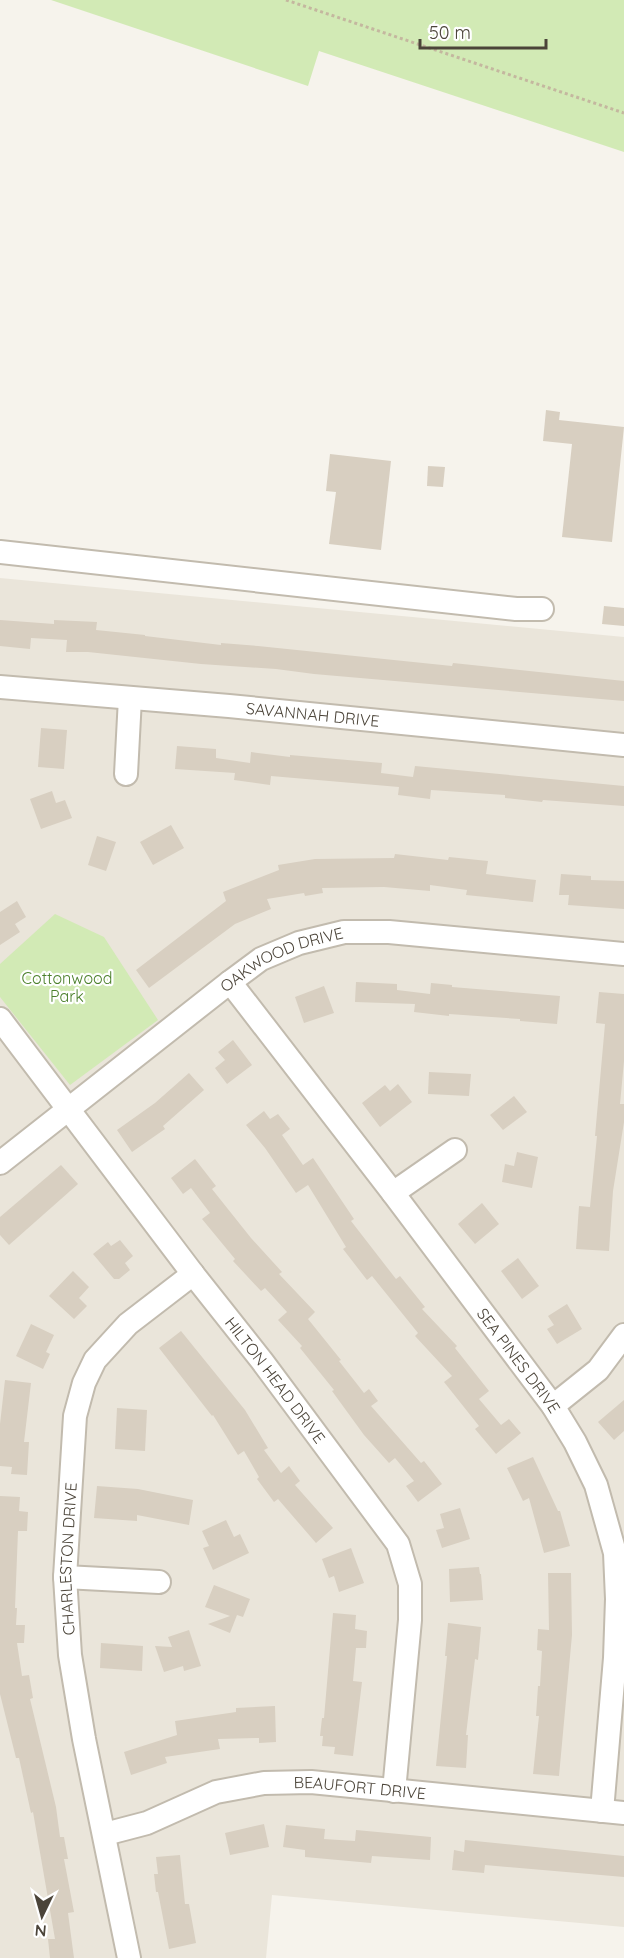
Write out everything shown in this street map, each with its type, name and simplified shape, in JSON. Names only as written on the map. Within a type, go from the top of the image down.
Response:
[{"type":"street","points":[[0,552],[516,609],[542,609]]},
{"type":"street","name":"SAVANNAH DRIVE","points":[[0,687],[624,745]]},
{"type":"street","points":[[126,774],[130,698]]},
{"type":"street","name":"OAKWOOD DRIVE","points":[[0,1163],[261,959],[299,943],[344,932],[389,932],[624,954]]},
{"type":"street","name":"SEA PINES DRIVE","points":[[230,982],[553,1406],[575,1442],[596,1485],[615,1553],[617,1599],[613,1812]]},
{"type":"street","name":"HILTON HEAD DRIVE","points":[[0,1019],[398,1544],[410,1584],[410,1611],[394,1791]]},
{"type":"street","points":[[393,1193],[454,1150]]},
{"type":"street","name":"CHARLESTON DRIVE","points":[[129,1958],[84,1739],[70,1655],[65,1577],[75,1416],[84,1383],[95,1360],[128,1324],[193,1274]]},
{"type":"street","points":[[553,1406],[598,1370],[624,1335]]},
{"type":"street","points":[[65,1577],[159,1582]]},
{"type":"street","name":"BEAUFORT DRIVE","points":[[105,1834],[147,1823],[216,1792],[264,1783],[311,1782],[613,1812]]},
{"type":"path","points":[[286,0],[624,113]]},
{"type":"shaded area","points":[[0,578],[624,637],[624,1927],[272,1895],[266,1958],[0,1958]]},
{"type":"green space","points":[[51,0],[624,0],[624,152],[319,51],[308,86]]},
{"type":"green space","name":"Cottonwood Park","points":[[55,914],[104,937],[158,1020],[70,1085],[0,997],[0,964]]},
{"type":"building","points":[[546,410],[560,412],[559,420],[624,427],[612,542],[562,537],[572,444],[543,441]]},
{"type":"building","points":[[330,454],[391,461],[381,550],[329,544],[336,492],[326,491]]},
{"type":"building","points":[[428,466],[445,467],[443,487],[427,486]]},
{"type":"building","points":[[604,606],[624,608],[624,626],[602,624]]},
{"type":"building","points":[[0,620],[54,624],[54,620],[97,622],[96,630],[221,645],[221,643],[258,646],[452,666],[453,663],[624,681],[624,701],[88,652],[66,652],[67,640],[31,638],[30,649],[0,646]]},
{"type":"building","points":[[41,728],[67,730],[64,769],[38,767]]},
{"type":"building","points":[[177,746],[216,749],[216,758],[250,763],[251,752],[382,763],[381,773],[413,777],[415,766],[624,786],[624,806],[543,800],[542,802],[505,798],[505,795],[431,790],[430,799],[398,795],[399,787],[271,776],[270,785],[234,780],[235,773],[175,769]]},
{"type":"building","points":[[52,791],[56,803],[65,800],[72,818],[41,829],[30,799]]},
{"type":"building","points":[[171,825],[184,848],[153,865],[140,842]]},
{"type":"building","points":[[97,836],[116,842],[106,871],[88,865]]},
{"type":"building","points":[[395,854],[448,860],[449,857],[488,861],[486,874],[536,880],[533,902],[466,895],[467,890],[430,885],[430,891],[384,887],[322,888],[323,893],[305,896],[304,893],[267,899],[271,909],[235,924],[149,988],[136,970],[226,901],[223,892],[279,870],[278,865],[315,859],[394,858]]},
{"type":"building","points":[[561,874],[591,876],[591,880],[624,881],[624,909],[568,905],[569,895],[559,895]]},
{"type":"building","points":[[17,901],[26,917],[15,924],[20,932],[0,945],[0,912]]},
{"type":"building","points":[[356,982],[397,984],[397,990],[430,994],[431,983],[452,985],[452,987],[560,996],[557,1024],[520,1021],[520,1019],[414,1012],[415,1004],[355,1002]]},
{"type":"building","points":[[324,986],[334,1013],[304,1023],[295,997]]},
{"type":"building","points":[[599,992],[624,994],[624,1061],[620,1104],[624,1104],[624,1122],[613,1191],[609,1251],[576,1249],[579,1206],[590,1207],[597,1136],[595,1136],[605,1024],[596,1023]]},
{"type":"building","points":[[233,1040],[252,1065],[227,1084],[215,1068],[225,1060],[218,1052]]},
{"type":"building","points":[[429,1072],[471,1074],[469,1096],[428,1094]]},
{"type":"building","points":[[189,1073],[204,1090],[163,1126],[165,1129],[132,1152],[117,1130],[155,1103]]},
{"type":"building","points":[[398,1084],[412,1102],[380,1127],[362,1103],[385,1085],[390,1091]]},
{"type":"building","points":[[514,1096],[527,1112],[503,1130],[490,1115]]},
{"type":"building","points":[[264,1111],[270,1119],[278,1114],[290,1129],[282,1135],[303,1165],[313,1158],[354,1219],[351,1221],[396,1279],[400,1276],[425,1307],[422,1309],[457,1346],[455,1348],[489,1391],[479,1399],[501,1425],[509,1419],[521,1433],[496,1454],[475,1429],[479,1426],[444,1382],[452,1376],[415,1336],[418,1333],[372,1276],[367,1280],[343,1249],[346,1247],[308,1185],[296,1193],[246,1125]]},
{"type":"building","points":[[517,1152],[538,1157],[532,1188],[502,1182],[505,1164],[514,1166]]},
{"type":"building","points":[[195,1159],[216,1186],[212,1189],[282,1272],[279,1274],[315,1312],[308,1319],[364,1393],[369,1389],[378,1401],[371,1406],[421,1463],[424,1461],[442,1484],[418,1502],[406,1486],[414,1481],[395,1458],[389,1463],[364,1435],[332,1391],[334,1390],[300,1348],[302,1346],[278,1320],[287,1312],[265,1288],[261,1291],[233,1261],[235,1259],[202,1219],[210,1213],[191,1188],[183,1194],[171,1178]]},
{"type":"building","points":[[61,1165],[78,1184],[9,1245],[0,1235],[0,1217]]},
{"type":"building","points":[[482,1203],[499,1224],[475,1244],[458,1224]]},
{"type":"building","points":[[120,1240],[133,1256],[125,1263],[130,1270],[119,1279],[114,1279],[93,1254],[108,1242],[111,1246]]},
{"type":"building","points":[[518,1258],[539,1286],[522,1299],[501,1271]]},
{"type":"building","points":[[73,1271],[89,1287],[79,1298],[87,1306],[74,1319],[49,1296]]},
{"type":"building","points":[[567,1304],[582,1329],[557,1344],[547,1329],[554,1325],[548,1316]]},
{"type":"building","points":[[31,1324],[54,1335],[46,1352],[50,1354],[43,1369],[16,1356]]},
{"type":"building","points":[[181,1331],[245,1410],[268,1448],[264,1450],[281,1473],[289,1466],[300,1481],[295,1485],[333,1528],[316,1543],[278,1499],[274,1502],[257,1479],[259,1477],[244,1451],[238,1455],[213,1415],[159,1348]]},
{"type":"building","points":[[5,1380],[31,1383],[24,1442],[29,1442],[27,1475],[11,1474],[12,1467],[0,1466],[0,1424]]},
{"type":"building","points":[[624,1400],[624,1431],[614,1440],[598,1422]]},
{"type":"building","points":[[117,1408],[147,1410],[145,1451],[115,1449]]},
{"type":"building","points":[[533,1457],[560,1511],[570,1546],[544,1553],[529,1498],[523,1501],[507,1468]]},
{"type":"building","points":[[97,1486],[138,1489],[193,1500],[189,1525],[137,1515],[137,1521],[94,1518]]},
{"type":"building","points":[[0,1496],[20,1497],[19,1511],[28,1512],[27,1531],[18,1531],[16,1625],[25,1625],[24,1643],[17,1643],[22,1676],[29,1675],[33,1698],[30,1699],[56,1807],[60,1837],[64,1837],[68,1859],[64,1859],[74,1912],[68,1913],[74,1958],[50,1958],[48,1939],[55,1939],[33,1812],[31,1813],[19,1758],[16,1758],[0,1694]]},
{"type":"building","points":[[460,1508],[470,1539],[442,1548],[436,1530],[444,1528],[440,1514]]},
{"type":"building","points":[[226,1520],[234,1537],[240,1534],[249,1553],[213,1570],[203,1548],[209,1546],[202,1531]]},
{"type":"building","points":[[351,1548],[364,1583],[339,1592],[334,1576],[329,1578],[322,1559]]},
{"type":"building","points":[[479,1567],[483,1600],[450,1602],[449,1569]]},
{"type":"building","points":[[548,1573],[571,1573],[572,1635],[559,1776],[533,1774],[542,1651],[537,1650],[538,1629],[549,1630]]},
{"type":"building","points":[[214,1585],[250,1599],[243,1617],[237,1615],[230,1633],[208,1624],[230,1616],[205,1607]]},
{"type":"building","points":[[333,1613],[356,1615],[355,1629],[367,1631],[366,1648],[356,1648],[353,1681],[362,1682],[353,1756],[334,1754],[335,1747],[322,1746],[323,1736],[320,1736],[322,1718],[324,1718]]},
{"type":"building","points":[[448,1623],[481,1627],[466,1735],[468,1735],[466,1768],[436,1766]]},
{"type":"building","points":[[189,1630],[201,1666],[184,1671],[183,1666],[164,1672],[155,1646],[172,1647],[168,1637]]},
{"type":"building","points":[[101,1643],[143,1646],[142,1671],[100,1668]]},
{"type":"building","points":[[275,1706],[276,1742],[259,1743],[259,1738],[218,1739],[220,1749],[165,1757],[167,1763],[131,1775],[124,1752],[177,1735],[175,1721],[236,1712],[236,1708]]},
{"type":"building","points":[[264,1824],[269,1847],[230,1855],[225,1833]]},
{"type":"building","points":[[286,1825],[325,1829],[324,1839],[355,1841],[356,1830],[431,1837],[430,1860],[372,1856],[371,1863],[305,1857],[305,1850],[283,1847]]},
{"type":"building","points":[[465,1840],[624,1856],[624,1877],[485,1865],[484,1873],[452,1870],[454,1850],[464,1852]]},
{"type":"building","points":[[180,1855],[185,1904],[189,1904],[196,1943],[169,1949],[154,1874],[158,1874],[156,1857]]}]
